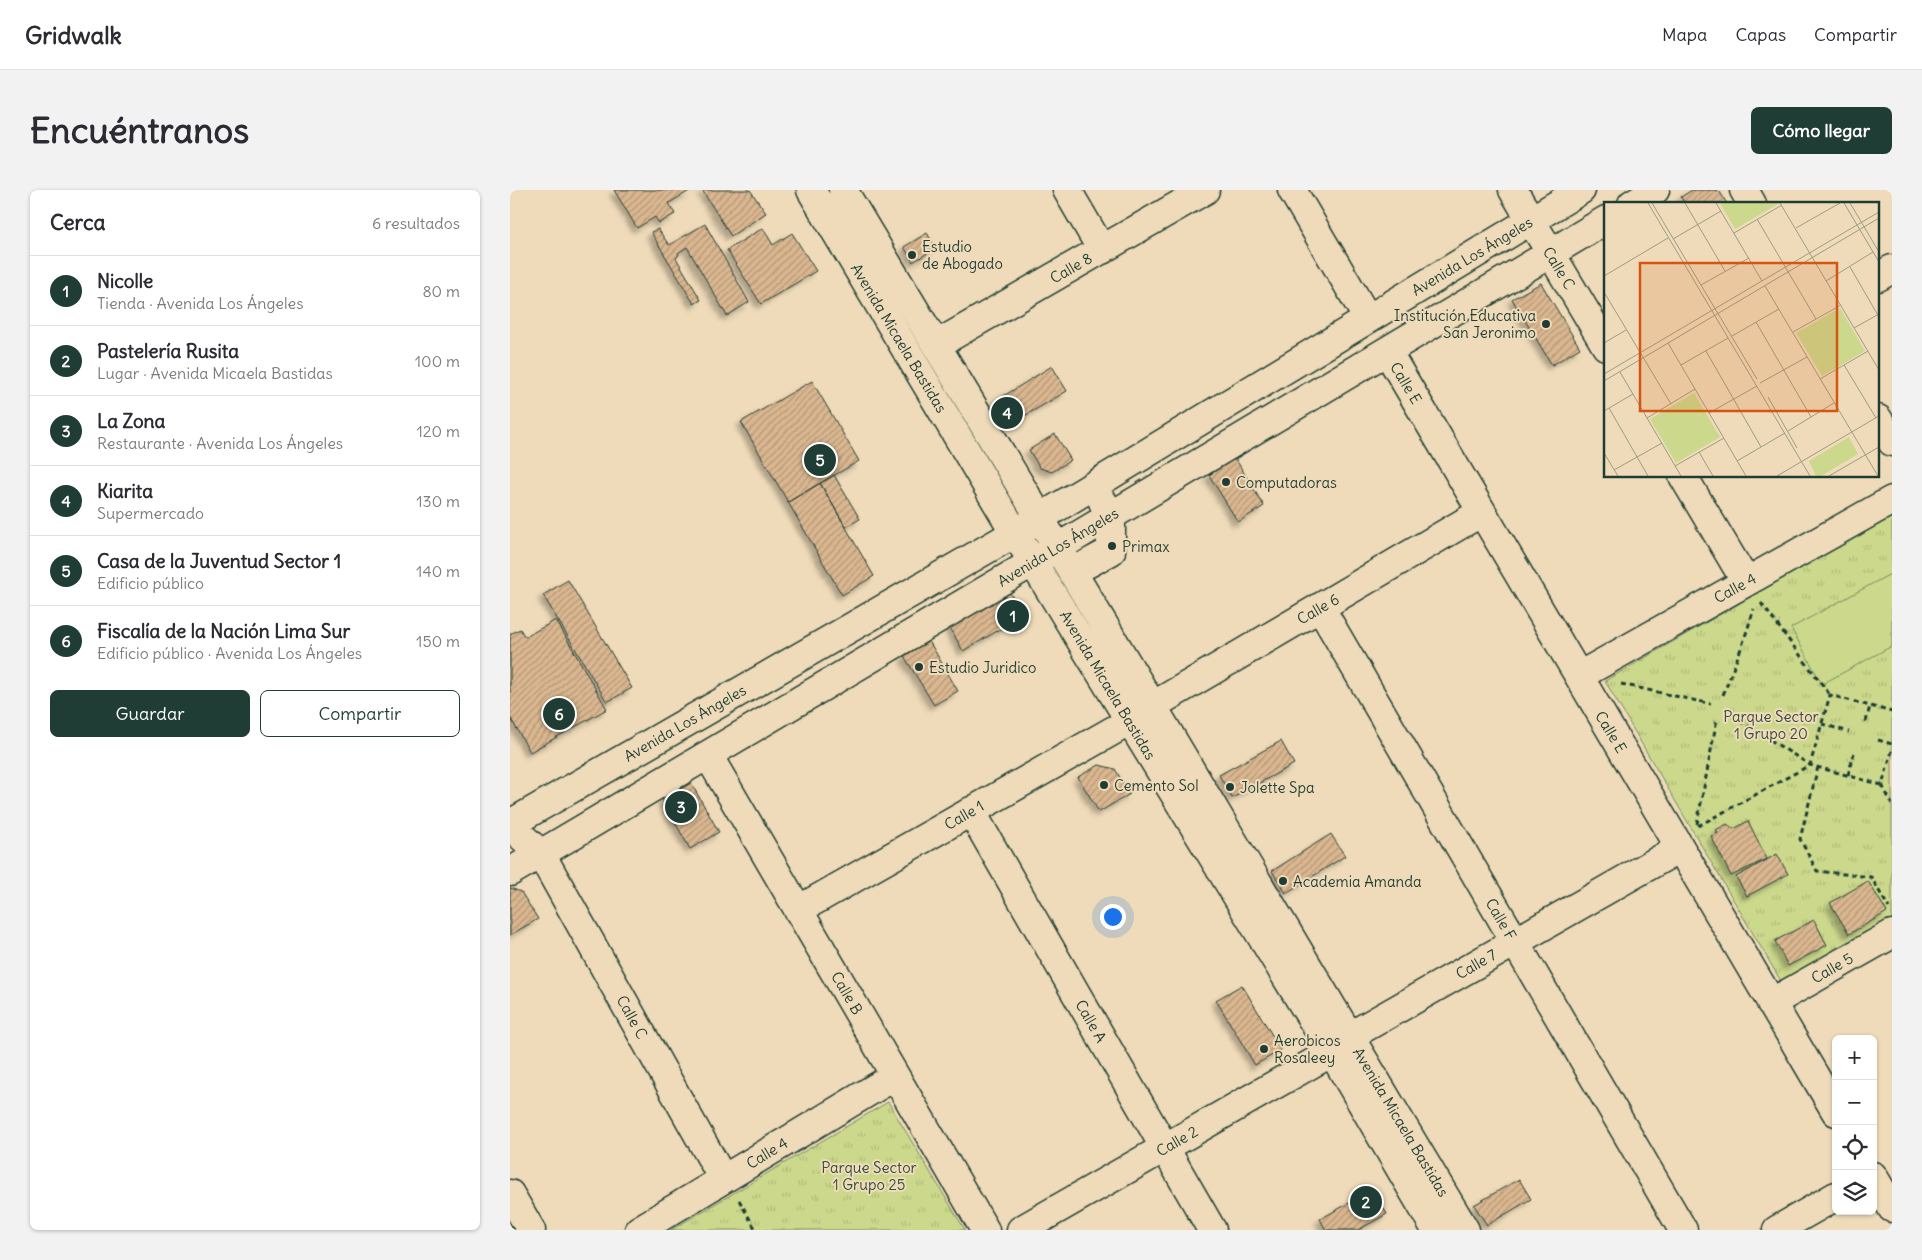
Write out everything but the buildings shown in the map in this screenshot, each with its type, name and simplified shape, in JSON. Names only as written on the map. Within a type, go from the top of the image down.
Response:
[{"type":"street","name":"Avenida Micaela Bastidas","points":[[811,190],[1015,533],[1130,721],[1465,1230]]},
{"type":"street","name":"Avenida Micaela Bastidas","points":[[843,190],[1039,519],[1154,706],[1341,1044],[1436,1230]]},
{"type":"street","points":[[1067,190],[1102,250]]},
{"type":"street","name":"Calle 8","points":[[936,345],[1205,190]]},
{"type":"street","points":[[1292,190],[1368,319]]},
{"type":"street","name":"Calle C","points":[[1513,190],[1604,343]]},
{"type":"street","name":"Avenida Los Ángeles","points":[[510,825],[1039,519],[1581,190]]},
{"type":"street","points":[[1635,202],[1655,190]]},
{"type":"street","points":[[1744,190],[1751,202]]},
{"type":"street","name":"Avenida Los Ángeles","points":[[510,872],[1058,548],[1604,221]]},
{"type":"street","points":[[1880,276],[1892,269]]},
{"type":"street","name":"Calle E","points":[[1387,351],[1579,676],[1691,841],[1771,1003],[1832,1105]]},
{"type":"street","points":[[1880,422],[1892,442]]},
{"type":"street","points":[[1684,478],[1746,582]]},
{"type":"street","points":[[1072,572],[1111,551],[1111,516],[1093,486]]},
{"type":"street","name":"Calle 4","points":[[1579,676],[1892,500]]},
{"type":"street","name":"Calle 6","points":[[1154,706],[1482,512]]},
{"type":"street","name":"Calle F","points":[[1320,607],[1683,1230]]},
{"type":"street","name":"Calle 1","points":[[798,910],[1130,721]]},
{"type":"street","name":"Calle B","points":[[708,755],[986,1230]]},
{"type":"street","name":"Calle A","points":[[971,811],[1212,1230]]},
{"type":"street","name":"Calle C","points":[[510,825],[540,854],[725,1178]]},
{"type":"street","name":"Calle 7","points":[[1341,1044],[1691,841]]},
{"type":"street","name":"Calle 5","points":[[1771,1003],[1892,934]]},
{"type":"street","name":"Calle 2","points":[[1021,1230],[1341,1044]]},
{"type":"street","name":"Calle 4","points":[[640,1230],[895,1076]]},
{"type":"street","points":[[1877,1183],[1892,1208]]},
{"type":"street","points":[[510,1194],[531,1230]]},
{"type":"street","points":[[1777,1230],[1832,1198]]},
{"type":"path","points":[[1723,695],[1742,646],[1757,598],[1830,695],[1892,712]]},
{"type":"path","points":[[1579,676],[1711,704]]},
{"type":"path","points":[[1696,827],[1810,765],[1830,695]]},
{"type":"path","points":[[1866,722],[1870,706]]},
{"type":"path","points":[[1732,716],[1810,765],[1882,785]]},
{"type":"path","points":[[1691,841],[1696,827],[1717,719]]},
{"type":"path","points":[[1822,724],[1849,732]]},
{"type":"path","points":[[1878,740],[1892,744]]},
{"type":"path","points":[[1848,775],[1855,748]]},
{"type":"path","points":[[1892,751],[1882,785],[1892,804]]},
{"type":"path","points":[[1818,767],[1800,839],[1817,871],[1871,876],[1892,913]]},
{"type":"path","points":[[1692,818],[1696,827]]},
{"type":"path","points":[[725,1178],[756,1230]]},
{"type":"green space","name":"Parque Sector 1 Grupo 20","points":[[1892,515],[1892,919],[1782,983],[1605,681]]},
{"type":"green space","points":[[1892,573],[1892,646],[1822,684],[1791,628]]},
{"type":"green space","name":"Parque Sector 1 Grupo 25","points":[[888,1102],[965,1230],[671,1230]]},
{"type":"place","name":"Estudio de Abogado","points":[[912,255]]},
{"type":"place","name":"Institución Educativa San Jeronimo","points":[[1546,324]]},
{"type":"place","name":"Kiarita","points":[[1007,413]]},
{"type":"place","name":"Casa de la Juventud Sector 1","points":[[820,460]]},
{"type":"place","name":"Computadoras","points":[[1226,482]]},
{"type":"place","name":"Primax","points":[[1112,546]]},
{"type":"place","name":"Nicolle","points":[[1013,616]]},
{"type":"place","name":"Estudio Juridico","points":[[919,667]]},
{"type":"place","name":"Fiscalía de la Nación Lima Sur","points":[[559,714]]},
{"type":"place","name":"Cemento Sol","points":[[1104,785]]},
{"type":"place","name":"Jolette Spa","points":[[1230,787]]},
{"type":"place","name":"La Zona","points":[[681,807]]},
{"type":"place","name":"Academia Amanda","points":[[1283,881]]},
{"type":"place","name":"Aerobicos Rosaleey","points":[[1264,1049]]},
{"type":"place","name":"Pastelería Rusita","points":[[1366,1202]]}]
